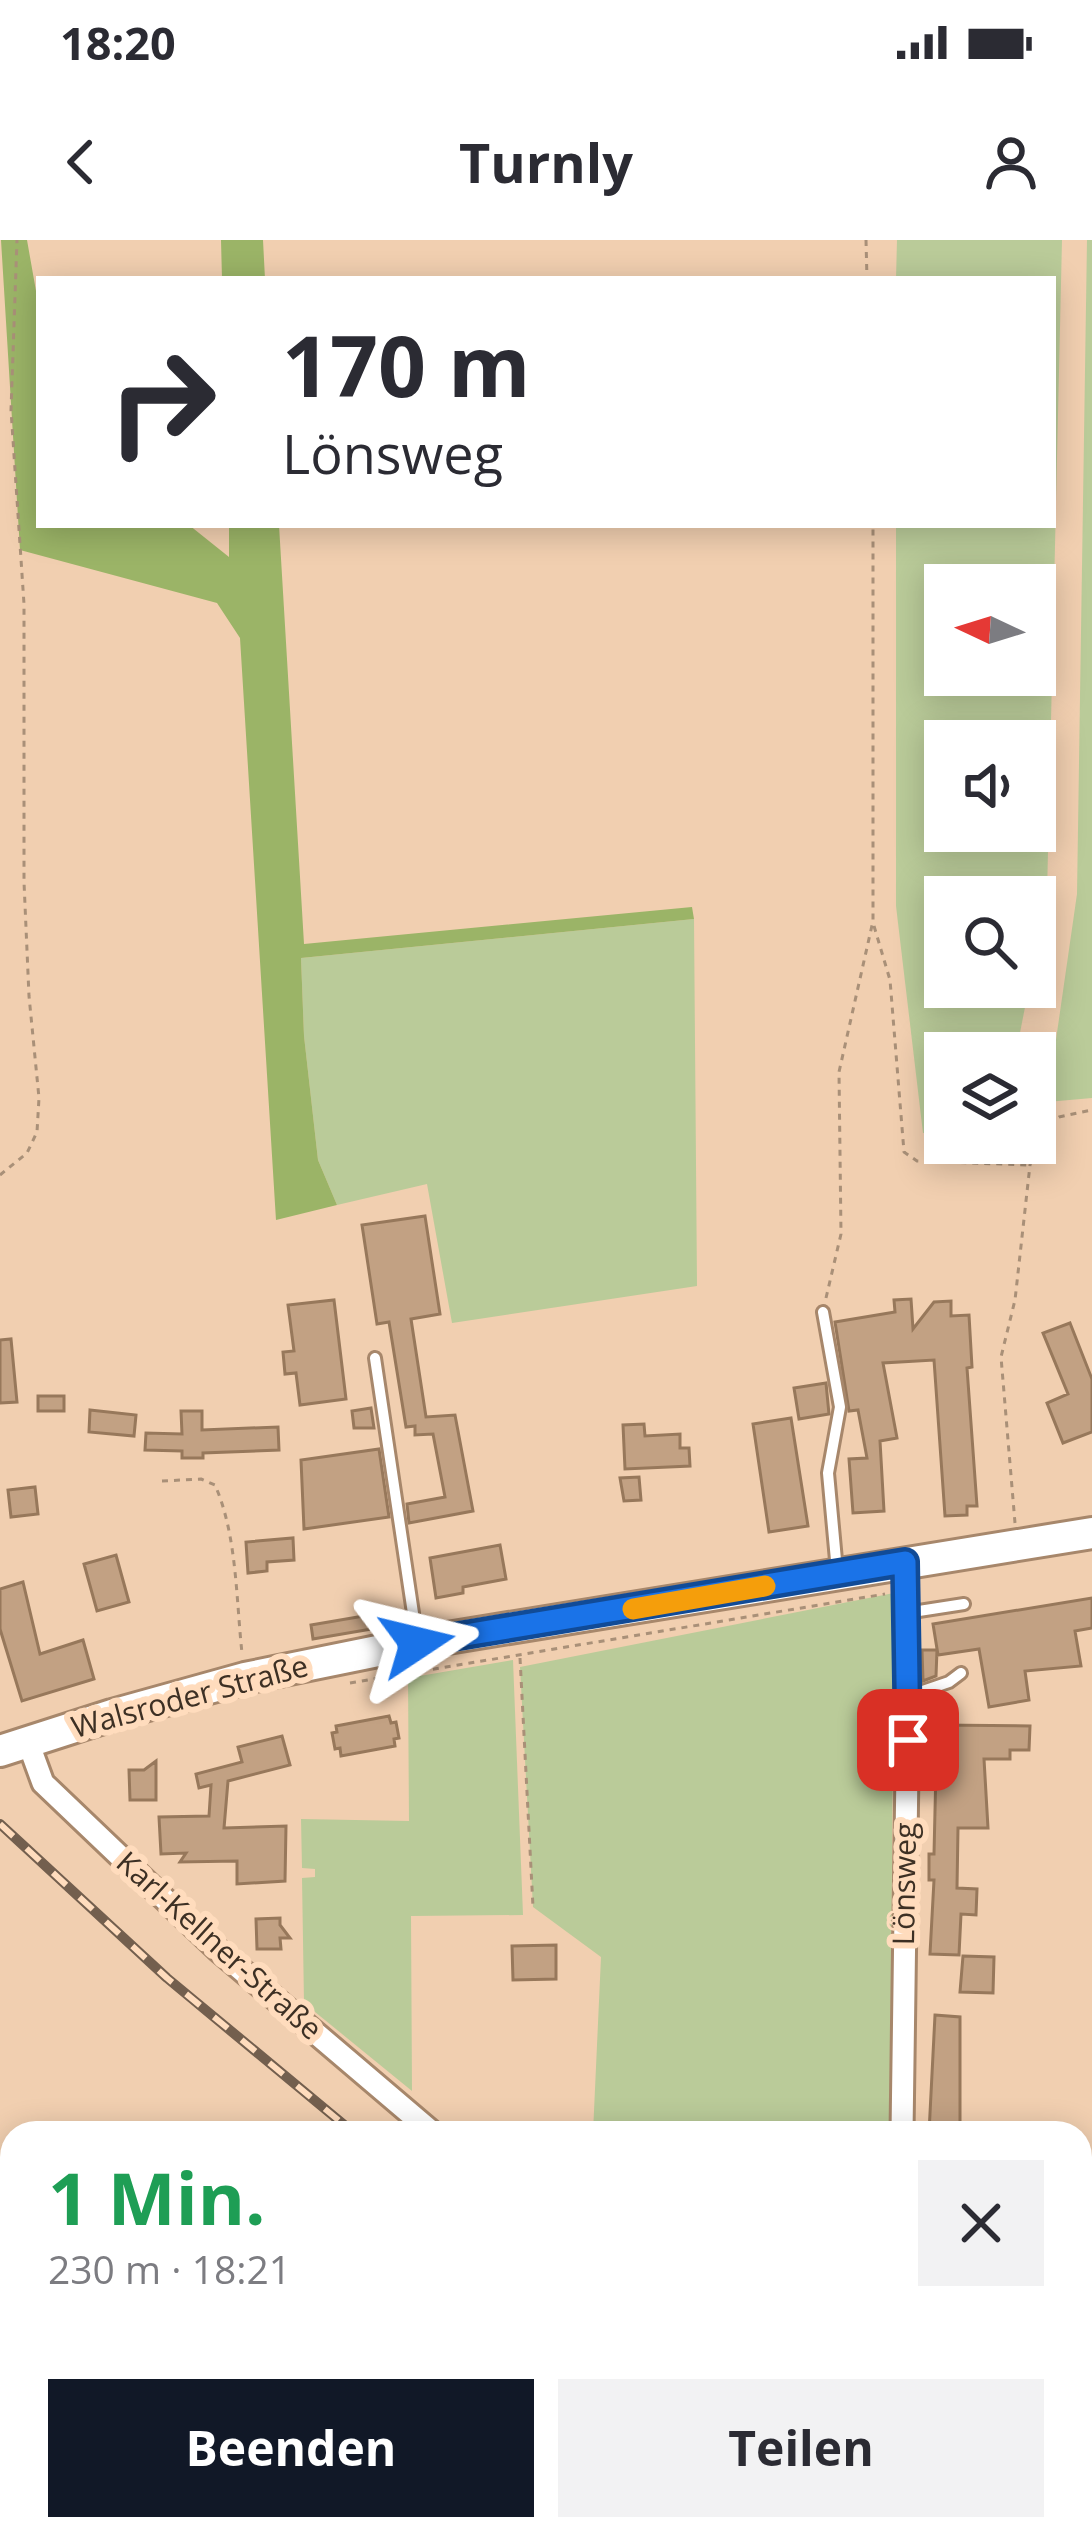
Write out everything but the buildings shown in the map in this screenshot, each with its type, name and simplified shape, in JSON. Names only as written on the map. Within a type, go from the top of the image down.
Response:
[{"type":"street","name":"Walsroder Straße","points":[[14,1746],[244,1678],[417,1643],[519,1641],[837,1575],[906,1589],[1018,1545],[1092,1533]]},
{"type":"street","name":"Lönsweg","points":[[902,2121],[906,1589]]},
{"type":"street","name":"Karl-Kellner-Straße","points":[[14,1746],[43,1783],[218,1949],[419,2121]]},
{"type":"lane","points":[[823,1312],[840,1407],[829,1473],[837,1575]]},
{"type":"lane","points":[[375,1358],[417,1643]]},
{"type":"lane","points":[[906,1589],[964,1604]]},
{"type":"lane","points":[[908,1696],[961,1673]]},
{"type":"path","points":[[0,1175],[27,1153],[37,1132],[39,1098],[24,882],[24,604],[11,410],[16,240]]},
{"type":"path","points":[[866,240],[867,276]]},
{"type":"path","points":[[823,1312],[841,1234],[839,1072],[873,921],[874,528]]},
{"type":"path","points":[[873,921],[890,980],[904,1152],[916,1161],[1030,1165]]},
{"type":"path","points":[[1018,1545],[1001,1357],[1015,1300],[1030,1165],[1042,1128],[1059,1117],[1092,1110]]},
{"type":"path","points":[[162,1481],[201,1479],[215,1485],[223,1503],[244,1678]]},
{"type":"path","points":[[350,1683],[519,1641],[906,1589]]},
{"type":"path","points":[[519,1641],[533,1907]]},
{"type":"green space","points":[[1,240],[27,240],[36,291],[36,528],[193,528],[229,557],[229,528],[279,528],[304,944],[692,907],[694,919],[301,958],[318,1160],[337,1205],[276,1220],[240,638],[217,603],[20,550]]},
{"type":"green space","points":[[221,240],[263,240],[265,276],[222,276]]},
{"type":"green space","points":[[897,240],[1062,240],[1056,502],[1056,276],[896,276]]},
{"type":"green space","points":[[1087,240],[1092,240],[1092,1098],[1056,1101],[1056,1040],[1077,894]]},
{"type":"green space","points":[[896,528],[1055,528],[1055,564],[924,564],[924,696],[1052,696],[1051,720],[924,720],[924,852],[1048,852],[1047,876],[924,876],[924,1008],[1025,1008],[1020,1032],[924,1032],[923,1133],[896,906]]},
{"type":"green space","points":[[694,919],[697,1286],[452,1323],[427,1184],[337,1205],[318,1160],[301,958]]},
{"type":"green space","points":[[894,1593],[890,2121],[594,2121],[601,1957],[533,1907],[520,1667]]},
{"type":"green space","points":[[513,1660],[523,1915],[411,1916],[412,2091],[304,2003],[302,1878],[315,1877],[315,1869],[302,1868],[301,1819],[409,1821],[408,1678]]},
{"type":"railway","points":[[0,1824],[167,1978],[340,2121]]},
{"type":"slow traffic","points":[[633,1609],[765,1586]]},
{"type":"route","points":[[417,1643],[905,1562],[908,1740]]}]
